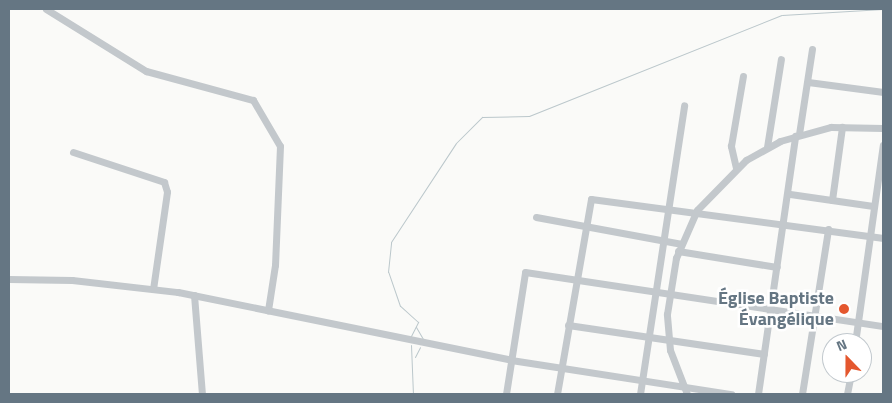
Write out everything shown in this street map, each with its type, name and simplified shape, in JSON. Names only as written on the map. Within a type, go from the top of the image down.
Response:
[{"type":"street","points":[[46,9],[146,71],[253,100],[280,146],[275,265],[268,310]]},
{"type":"street","points":[[758,394],[770,310],[786,223],[797,135],[808,82],[812,49]]},
{"type":"street","points":[[766,147],[781,59]]},
{"type":"street","points":[[736,168],[731,146],[743,76]]},
{"type":"street","points":[[808,82],[883,92]]},
{"type":"street","points":[[640,394],[646,337],[662,241],[670,209],[684,105]]},
{"type":"street","points":[[832,200],[842,126]]},
{"type":"street","points":[[685,391],[669,341],[670,294],[680,248],[697,210],[736,168],[766,147],[797,135],[842,126],[883,128]]},
{"type":"street","points":[[856,333],[883,145]]},
{"type":"street","points":[[73,152],[164,182],[167,192],[153,289]]},
{"type":"street","points":[[790,194],[873,206]]},
{"type":"street","points":[[557,394],[575,280],[591,199],[670,209],[697,210],[883,238]]},
{"type":"street","points":[[536,217],[662,241],[680,248],[777,268]]},
{"type":"street","points":[[802,394],[828,229]]},
{"type":"street","points":[[506,394],[524,272],[883,326]]},
{"type":"street","points":[[9,279],[153,289],[194,295],[511,360],[642,381],[685,391],[731,394]]},
{"type":"street","points":[[194,295],[202,394]]},
{"type":"street","points":[[568,325],[764,354]]},
{"type":"waterway","points":[[411,336],[418,322],[400,306],[388,272],[391,242],[456,143],[482,117],[529,116],[782,15],[883,9]]},
{"type":"waterway","points":[[416,327],[423,339]]},
{"type":"waterway","points":[[411,345],[413,394]]},
{"type":"waterway","points":[[415,357],[420,347]]},
{"type":"place","name":"Église Baptiste Évangélique","points":[[844,309]]}]
